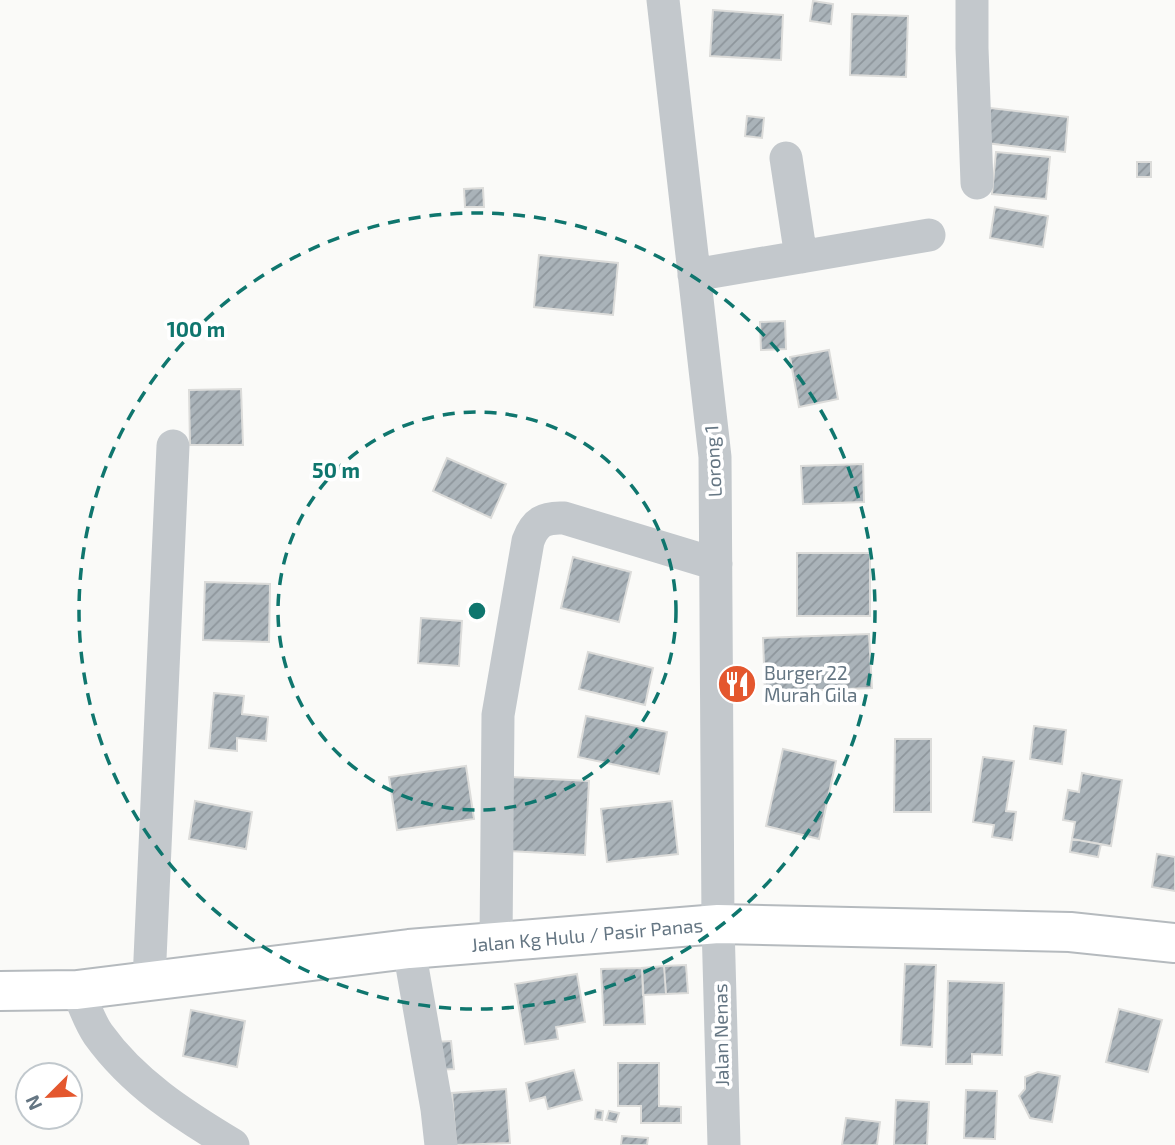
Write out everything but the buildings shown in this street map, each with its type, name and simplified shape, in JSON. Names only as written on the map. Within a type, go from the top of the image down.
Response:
[{"type":"main road","name":"Jalan Kg Hulu / Pasir Panas","points":[[0,991],[77,990],[409,949],[718,924],[1070,932],[1175,943]]},
{"type":"street","name":"Lorong 1","points":[[663,0],[715,457],[718,924]]},
{"type":"street","points":[[972,0],[977,183]]},
{"type":"street","points":[[786,158],[801,257]]},
{"type":"street","points":[[694,275],[929,235]]},
{"type":"street","points":[[149,981],[173,446]]},
{"type":"street","points":[[496,942],[498,715],[532,529],[539,521],[550,517],[564,518],[716,564]]},
{"type":"street","name":"Jalan Nenas","points":[[718,924],[724,1145]]},
{"type":"street","points":[[409,949],[441,1145]]},
{"type":"street","points":[[77,990],[96,1032],[130,1070],[165,1101],[233,1145]]},
{"type":"place","name":"Burger 22 Murah Gila","points":[[737,684]]}]
